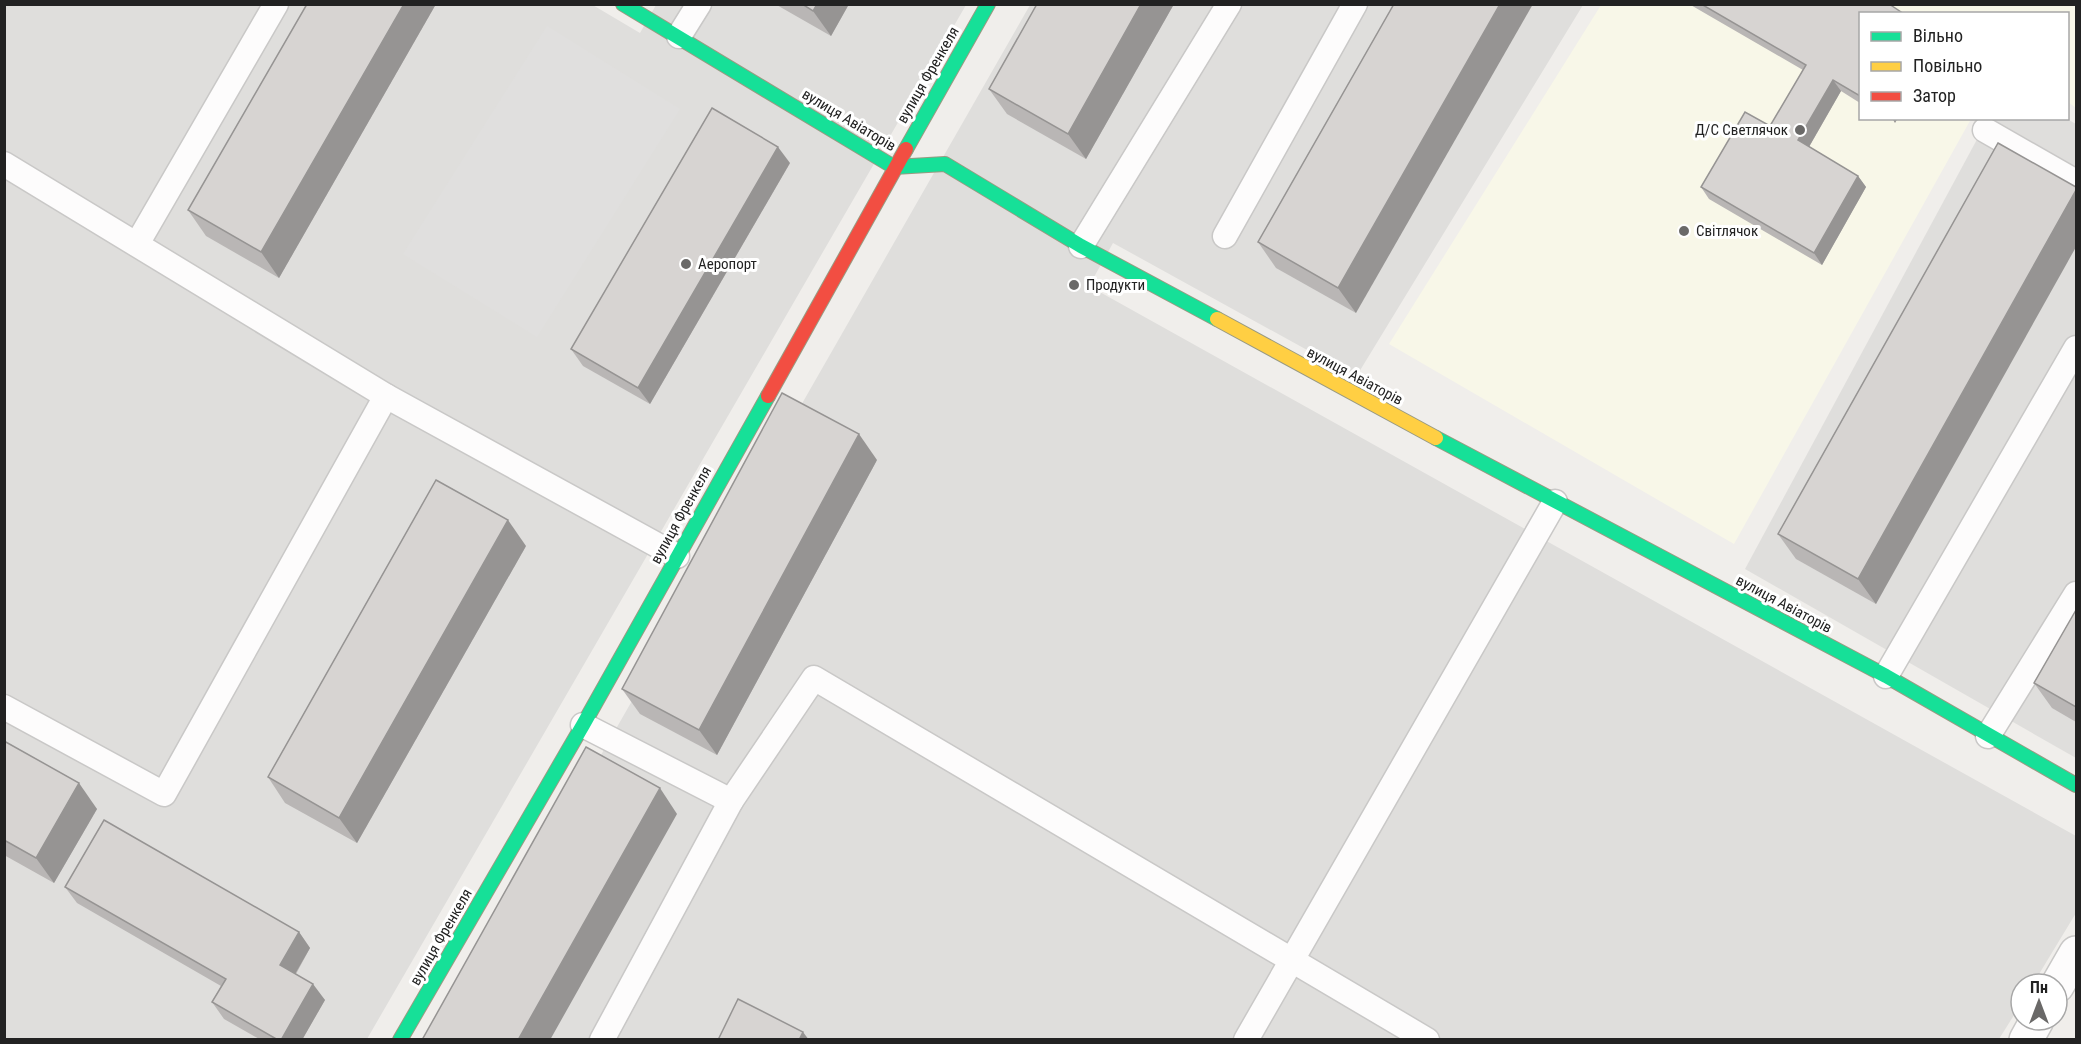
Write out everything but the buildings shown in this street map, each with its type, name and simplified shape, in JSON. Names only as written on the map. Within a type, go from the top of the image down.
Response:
[{"type":"street","name":"вулиця Авіаторів","points":[[623,4],[894,167],[945,164],[1081,246],[1555,502],[1886,676],[2076,785]]},
{"type":"street","name":"вулиця Френкеля","points":[[400,1040],[583,726],[894,167],[988,4]]},
{"type":"street","points":[[2065,972],[2076,953]]},
{"type":"lane","points":[[137,244],[276,4]]},
{"type":"lane","points":[[679,36],[699,4]]},
{"type":"lane","points":[[1081,246],[1229,4]]},
{"type":"lane","points":[[1225,236],[1355,4]]},
{"type":"lane","points":[[1985,130],[2076,182]]},
{"type":"lane","points":[[4,164],[386,396],[677,556]]},
{"type":"lane","points":[[1886,676],[2076,348]]},
{"type":"lane","points":[[4,707],[164,794],[386,396]]},
{"type":"lane","points":[[1246,1040],[1555,502]]},
{"type":"lane","points":[[1988,736],[2076,594]]},
{"type":"lane","points":[[602,1040],[731,801],[814,678],[1427,1040]]},
{"type":"lane","points":[[583,726],[731,801]]},
{"type":"shaded area","points":[[591,4],[640,33],[656,5],[966,5],[367,1039],[5,1040],[5,5]]},
{"type":"shaded area","points":[[1030,5],[1583,5],[1356,377],[1113,243],[1089,286],[2076,836],[2076,913],[2040,972],[2009,972],[2009,1023],[1999,1039],[438,1040]]},
{"type":"shaded area","name":"Світлячок","points":[[1601,5],[2076,5],[2076,108],[2069,103],[2069,12],[1859,12],[1859,120],[1970,120],[1734,544],[1389,344]]},
{"type":"shaded area","points":[[547,26],[680,109],[537,337],[403,254]]},
{"type":"shaded area","points":[[1987,120],[2069,120],[2076,124],[2076,758],[1745,569]]},
{"type":"traffic: fast","points":[[623,4],[894,167],[945,164],[1081,246],[1217,319]]},
{"type":"traffic: fast","points":[[906,149],[988,4]]},
{"type":"traffic: fast","points":[[400,1040],[583,725],[768,396]]},
{"type":"traffic: fast","points":[[1436,438],[1886,676],[2076,785]]},
{"type":"traffic: slow","points":[[1217,319],[1436,438]]},
{"type":"traffic: jam","points":[[768,396],[906,149]]},
{"type":"place","name":"Д/С Светлячок","points":[[1800,130]]},
{"type":"place","name":"Світлячок","points":[[1684,231]]},
{"type":"place","name":"Аеропорт","points":[[686,264]]},
{"type":"place","name":"Продукти","points":[[1074,285]]}]
